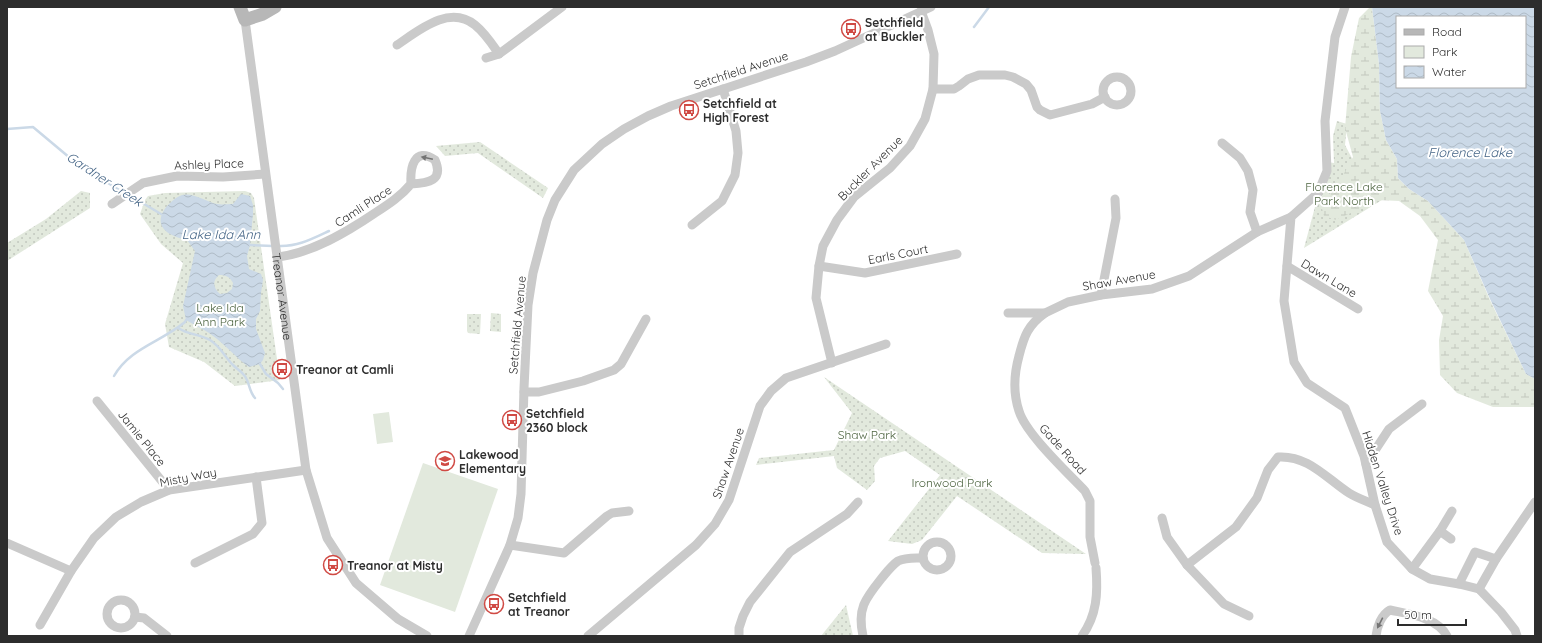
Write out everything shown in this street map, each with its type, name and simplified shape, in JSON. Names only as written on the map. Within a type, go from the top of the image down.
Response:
[{"type":"street","name":"Treanor Avenue","points":[[240,7],[245,20],[306,470],[327,538],[356,583],[398,619],[427,636]]},
{"type":"street","points":[[245,20],[263,14],[275,7]]},
{"type":"street","points":[[486,58],[499,54],[562,7]]},
{"type":"street","name":"Setchfield Avenue","points":[[469,636],[510,545],[518,518],[521,501],[528,305],[534,272],[547,220],[564,185],[574,170],[602,144],[624,129],[648,116],[671,106],[806,62],[835,51],[931,7]]},
{"type":"street","name":"Shaw Avenue","points":[[1008,313],[1045,313],[1068,302],[1102,295],[1152,289],[1189,276],[1257,232],[1291,217],[1318,193],[1327,171],[1325,121],[1335,37],[1345,7]]},
{"type":"street","name":"Buckler Avenue","points":[[832,363],[816,298],[819,266],[823,246],[837,220],[854,198],[890,168],[910,146],[925,120],[933,88],[934,54],[928,30],[921,11]]},
{"type":"street","points":[[397,45],[438,19],[450,18],[463,20],[474,24],[484,34],[499,54]]},
{"type":"street","points":[[933,88],[954,89],[968,79],[979,75],[1005,75],[1013,77],[1026,84],[1031,90],[1037,107],[1050,115],[1092,104],[1105,97]]},
{"type":"street","points":[[692,225],[722,201],[735,174],[738,153],[736,131],[723,89]]},
{"type":"street","points":[[1222,143],[1240,158],[1248,172],[1253,190],[1250,212],[1257,232]]},
{"type":"street","name":"Ashley Place","points":[[112,204],[143,183],[170,177],[223,177],[265,174]]},
{"type":"street","name":"Camli Place","points":[[278,257],[292,255],[344,234],[401,195],[411,184]]},
{"type":"street","points":[[1102,295],[1116,218],[1115,199]]},
{"type":"street","points":[[1287,266],[1291,217]]},
{"type":"street","name":"Earls Court","points":[[819,266],[865,273],[957,254]]},
{"type":"street","name":"Dawn Lane","points":[[1287,266],[1358,309]]},
{"type":"street","name":"Hidden Valley Drive","points":[[1287,266],[1284,301],[1294,362],[1307,383],[1345,408],[1366,464],[1375,505],[1387,542],[1412,569],[1430,579],[1459,584],[1479,590],[1501,612],[1515,630],[1517,636]]},
{"type":"street","name":"Gade Road","points":[[1045,313],[1035,320],[1024,336],[1016,368],[1015,391],[1019,412],[1032,435],[1085,491],[1090,501],[1090,538],[1096,566],[1097,598],[1094,612],[1082,636]]},
{"type":"street","points":[[524,392],[539,392],[583,381],[614,370],[621,364],[646,318]]},
{"type":"street","name":"Shaw Avenue","points":[[588,636],[696,545],[715,524],[729,500],[760,406],[771,390],[786,378],[886,344]]},
{"type":"street","name":"Jamie Place","points":[[97,401],[169,490]]},
{"type":"street","points":[[1366,464],[1389,429],[1422,404]]},
{"type":"street","points":[[1187,565],[1236,527],[1256,498],[1268,470],[1278,457],[1287,456],[1309,463],[1349,493],[1375,505]]},
{"type":"street","name":"Misty Way","points":[[40,624],[71,570],[94,538],[116,517],[141,502],[169,490],[306,470]]},
{"type":"street","points":[[195,564],[253,534],[262,523],[256,477]]},
{"type":"street","points":[[739,636],[739,628],[750,602],[790,552],[847,514],[858,502]]},
{"type":"street","points":[[1479,590],[1496,559],[1535,502]]},
{"type":"street","points":[[510,545],[564,553],[607,516],[612,513],[629,511]]},
{"type":"street","points":[[1412,569],[1440,532],[1452,511]]},
{"type":"street","points":[[1162,518],[1167,537],[1187,565],[1224,604],[1249,616]]},
{"type":"street","points":[[1440,532],[1451,539]]},
{"type":"street","points":[[7,543],[71,570]]},
{"type":"street","points":[[1459,584],[1475,552],[1496,559]]},
{"type":"street","points":[[863,636],[860,616],[866,599],[890,568],[899,561],[908,558],[923,558]]},
{"type":"street","points":[[1376,636],[1377,628],[1386,612],[1390,610],[1417,615],[1426,619],[1444,630],[1447,636]]},
{"type":"street","points":[[135,617],[144,618],[167,636]]},
{"type":"green space","points":[[1370,7],[1372,7],[1379,64],[1380,111],[1386,140],[1397,159],[1398,178],[1409,189],[1428,201],[1464,240],[1490,300],[1526,374],[1535,379],[1535,407],[1493,407],[1457,393],[1440,375],[1439,340],[1443,316],[1428,291],[1438,240],[1420,216],[1399,201],[1378,200],[1336,220],[1324,216],[1321,205],[1341,179],[1353,157],[1345,128],[1351,57],[1359,18]]},
{"type":"green space","name":"Florence Lake Park North","points":[[1337,121],[1347,124],[1345,145],[1355,164],[1390,195],[1304,248],[1327,162],[1334,163],[1333,136]]},
{"type":"green space","points":[[480,142],[548,188],[543,198],[478,153],[445,156],[436,146]]},
{"type":"green space","points":[[81,191],[90,193],[90,208],[7,261],[7,243],[46,219]]},
{"type":"green space","name":"Lake Ida Ann Park","points":[[245,191],[251,193],[254,198],[280,380],[235,386],[204,362],[169,347],[165,324],[183,263],[161,244],[140,214],[148,196],[165,193]]},
{"type":"green space","points":[[491,313],[501,314],[501,332],[490,331]]},
{"type":"green space","points":[[467,314],[481,314],[480,334],[468,333]]},
{"type":"green space","points":[[824,377],[1086,554],[1042,553],[957,496],[922,540],[912,544],[888,541],[940,475],[905,451],[880,458],[874,466],[875,481],[867,490],[837,468],[834,456],[756,465],[759,458],[834,450],[852,413]]},
{"type":"green space","points":[[389,412],[393,442],[377,444],[373,414]]},
{"type":"green space","points":[[423,463],[498,489],[455,612],[380,585]]},
{"type":"green space","points":[[846,605],[853,636],[821,636]]},
{"type":"water","name":"Florence Lake","points":[[1372,7],[1535,7],[1535,379],[1526,374],[1464,240],[1428,201],[1409,189],[1398,178],[1397,159],[1386,140],[1380,111],[1379,64]]},
{"type":"water","name":"Lake Ida Ann","points":[[186,194],[195,196],[217,204],[233,204],[241,194],[250,196],[253,205],[253,214],[250,245],[247,256],[249,269],[261,274],[263,280],[260,311],[256,319],[256,329],[265,353],[260,364],[249,367],[210,334],[186,320],[183,306],[195,251],[187,240],[168,233],[161,224],[162,213],[167,206],[182,195]],"holes":[[[219,275],[226,276],[231,279],[233,283],[232,289],[227,293],[220,294],[215,287],[214,282]]]},
{"type":"waterway","points":[[974,27],[989,7]]},
{"type":"waterway","name":"Gardner Creek","points":[[7,129],[33,127],[76,163],[124,193]]},
{"type":"waterway","name":"Gardner Creek","points":[[129,195],[161,214]]},
{"type":"waterway","points":[[278,246],[298,244],[329,231]]},
{"type":"waterway","points":[[250,245],[273,246]]},
{"type":"waterway","points":[[114,376],[128,359],[146,346],[176,329],[186,320]]},
{"type":"waterway","points":[[178,328],[206,338],[217,345],[230,362],[245,376],[255,398]]},
{"type":"waterway","name":"Gardner Creek","points":[[260,364],[266,374],[283,389]]},
{"type":"place","name":"Setchfield at Buckler","points":[[851,29]]},
{"type":"place","name":"Setchfield at High Forest","points":[[689,110]]},
{"type":"place","name":"Treanor at Camli","points":[[282,369]]},
{"type":"place","name":"Setchfield 2360 block","points":[[512,420]]},
{"type":"place","name":"Lakewood Elementary","points":[[445,461]]},
{"type":"place","name":"Treanor at Misty","points":[[333,565]]},
{"type":"place","name":"Setchfield at Treanor","points":[[494,604]]},
{"type":"park label","name":"Shaw Park","points":[[867,434]]},
{"type":"park label","name":"Ironwood Park","points":[[952,482]]}]
